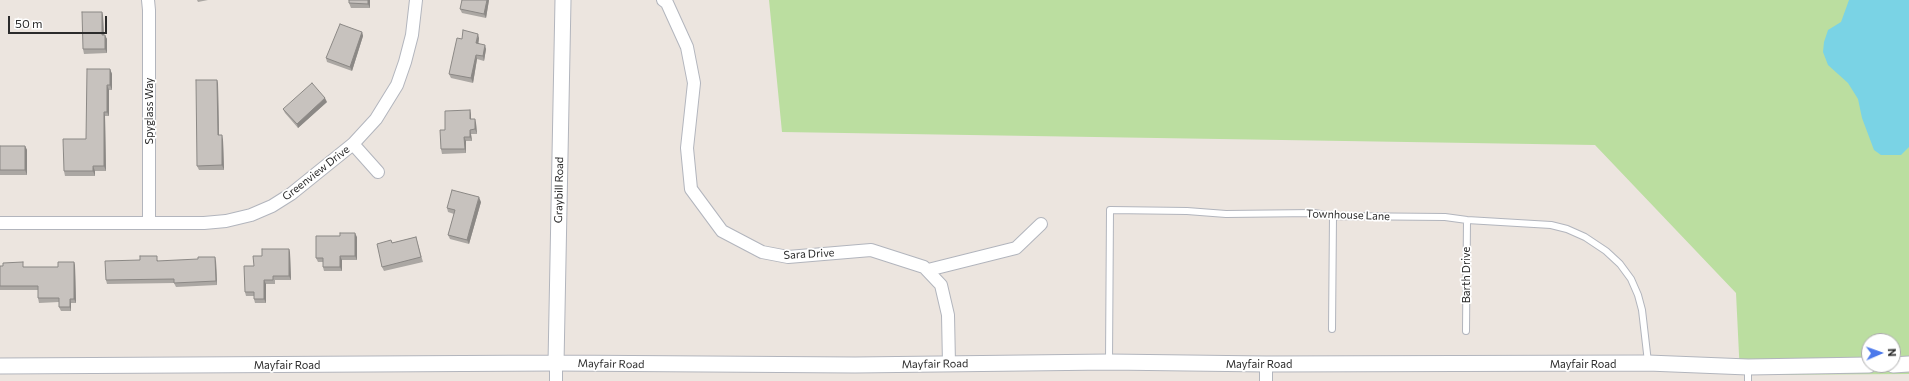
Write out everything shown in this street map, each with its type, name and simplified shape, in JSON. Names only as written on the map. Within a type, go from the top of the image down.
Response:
[{"type":"street","name":"Spyglass Way","points":[[148,0],[149,223]]},
{"type":"street","name":"Greenview Drive","points":[[0,223],[204,223],[226,221],[251,215],[272,206],[291,194],[353,144],[376,119],[397,84],[406,62],[412,35],[416,0]]},
{"type":"street","name":"Graybill Road","points":[[556,381],[563,0]]},
{"type":"street","name":"Sara Drive","points":[[664,0],[667,3],[687,47],[694,82],[687,148],[691,189],[722,231],[762,252],[788,257],[820,253],[871,250],[924,267],[941,285],[948,315],[949,364]]},
{"type":"street","points":[[353,144],[378,172]]},
{"type":"street","points":[[928,270],[1016,248],[1041,224]]},
{"type":"street","name":"Mayfair Road","points":[[0,366],[556,363],[698,365],[1110,362],[1266,364],[1648,364],[1748,374],[1861,366]]},
{"type":"street","points":[[1266,364],[1266,381]]},
{"type":"lane","name":"Townhouse Lane","points":[[1110,362],[1110,210],[1187,211],[1226,214],[1314,213],[1333,216],[1446,217],[1467,220],[1551,225],[1567,229],[1584,237],[1606,251],[1620,264],[1631,279],[1638,295],[1642,310],[1648,364]]},
{"type":"lane","points":[[1332,329],[1333,216]]},
{"type":"lane","name":"Barth Drive","points":[[1466,330],[1467,220]]},
{"type":"green space","points":[[769,0],[1909,0],[1909,374],[1740,375],[1736,293],[1595,145],[782,132]]},
{"type":"water","points":[[1849,0],[1909,0],[1909,147],[1901,155],[1881,155],[1874,150],[1862,118],[1858,99],[1848,83],[1828,65],[1823,52],[1824,42],[1828,30],[1841,22]]},
{"type":"building","points":[[349,0],[368,0],[368,4],[349,3]]},
{"type":"building","points":[[462,0],[487,0],[484,14],[460,9]]},
{"type":"building","points":[[82,12],[102,12],[102,35],[105,35],[105,49],[83,49]]},
{"type":"building","points":[[340,24],[362,32],[350,67],[326,58]]},
{"type":"building","points":[[463,30],[478,34],[476,43],[485,45],[483,56],[476,55],[471,78],[449,74],[457,38],[462,39]]},
{"type":"building","points":[[87,69],[110,69],[110,85],[107,85],[107,112],[104,112],[104,166],[93,166],[93,171],[64,171],[63,139],[86,139]]},
{"type":"building","points":[[196,80],[217,80],[218,135],[222,135],[222,165],[197,166]]},
{"type":"building","points":[[312,83],[325,98],[297,124],[283,109]]},
{"type":"building","points":[[470,110],[470,119],[475,119],[475,129],[470,130],[470,137],[464,137],[465,149],[441,149],[440,130],[445,130],[445,111]]},
{"type":"building","points":[[0,146],[25,146],[25,170],[0,170]]},
{"type":"building","points":[[452,190],[479,197],[467,240],[448,235],[455,210],[447,208]]},
{"type":"building","points":[[340,233],[355,233],[355,256],[340,256],[340,267],[323,267],[323,258],[316,258],[316,236],[340,236]]},
{"type":"building","points":[[416,237],[421,257],[382,267],[377,244],[391,240],[392,243]]},
{"type":"building","points":[[262,249],[289,249],[289,276],[273,276],[273,280],[264,280],[264,299],[254,299],[254,292],[245,292],[244,266],[254,266],[253,256],[262,256]]},
{"type":"building","points":[[140,256],[157,256],[157,261],[215,257],[216,281],[174,283],[174,279],[106,280],[105,261],[140,260]]},
{"type":"building","points":[[23,262],[23,267],[58,267],[58,262],[74,262],[74,299],[70,299],[70,307],[59,307],[59,298],[38,298],[38,286],[0,286],[0,266],[3,266],[3,263]]}]
